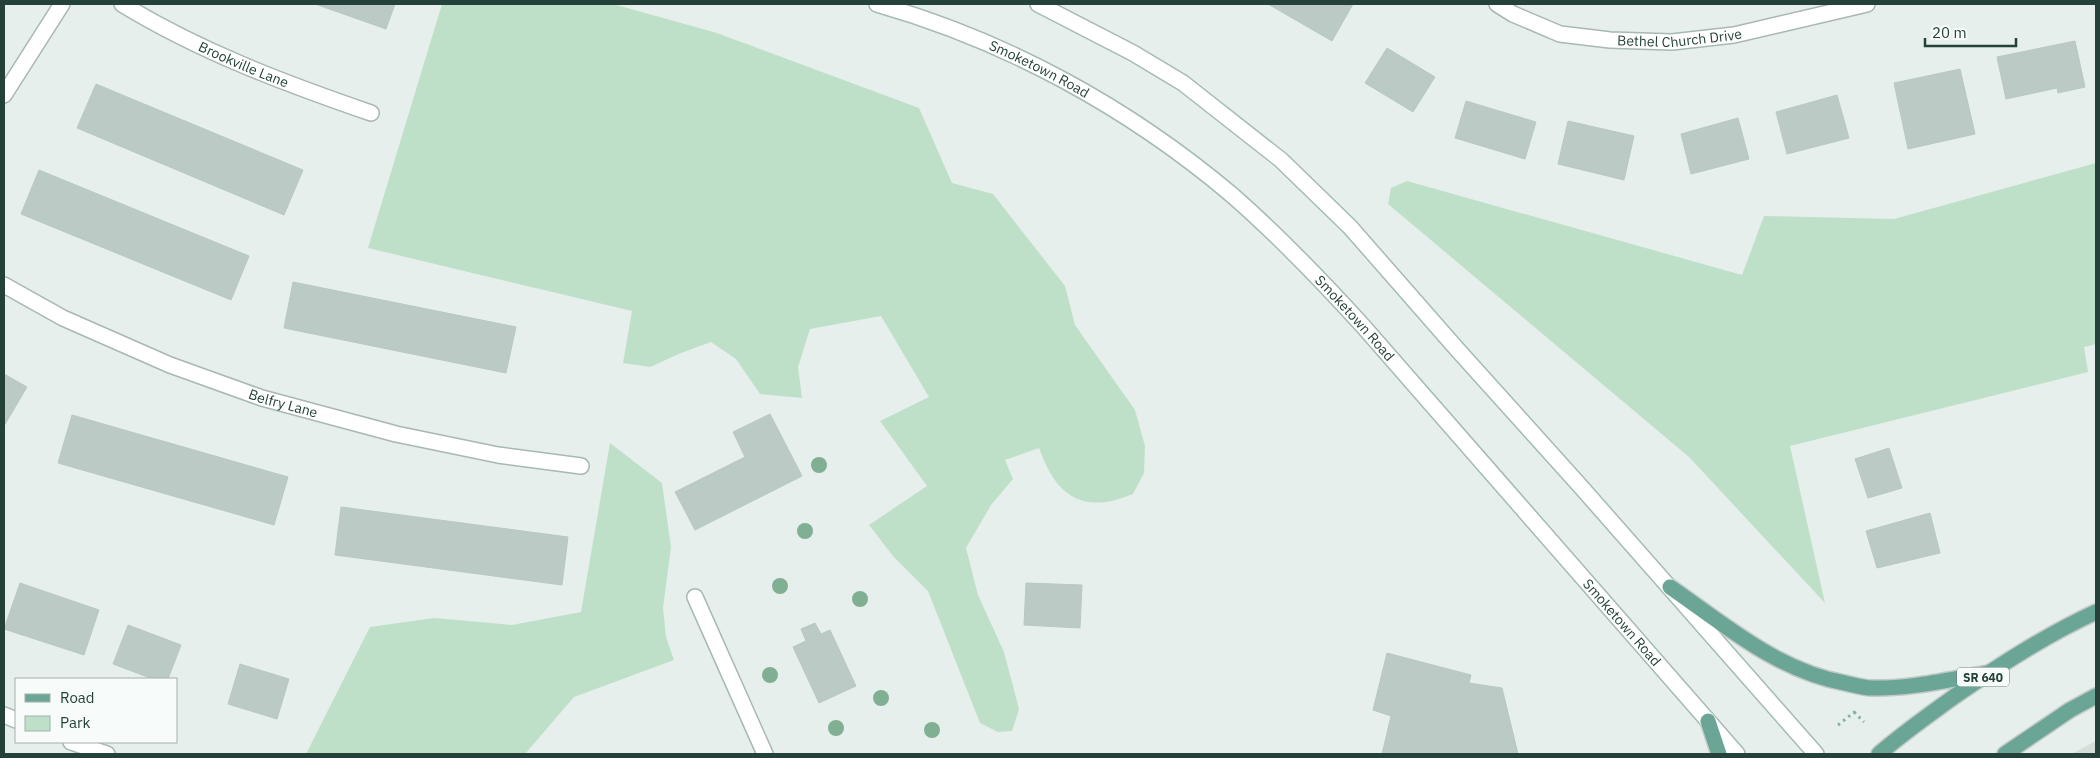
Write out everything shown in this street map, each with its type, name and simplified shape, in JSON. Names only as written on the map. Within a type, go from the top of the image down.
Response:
[{"type":"main road","points":[[4,95],[62,4]]},
{"type":"main road","name":"Brookville Lane","points":[[122,4],[143,17],[222,57],[287,84],[371,113]]},
{"type":"main road","name":"Smoketown Road","points":[[877,4],[924,17],[1002,49],[1092,96],[1163,142],[1231,195],[1313,272],[1364,326],[1737,754]]},
{"type":"main road","name":"Bethel Church Drive","points":[[1496,4],[1513,14],[1560,34],[1610,40],[1672,42],[1734,35],[1867,4]]},
{"type":"main road","points":[[1045,5],[1133,53],[1183,83],[1281,160],[1350,227],[1816,754]]},
{"type":"main road","name":"Belfry Lane","points":[[4,286],[63,318],[170,365],[262,398],[396,434],[498,455],[581,466]]},
{"type":"main road","points":[[1670,587],[1764,652],[1784,664],[1821,679],[1869,688],[1900,687],[1989,673]]},
{"type":"main road","points":[[695,597],[765,754]]},
{"type":"main road","name":"SR 640","points":[[1879,754],[1920,721],[1989,673],[2050,636],[2096,612]]},
{"type":"main road","points":[[2005,754],[2070,710],[2096,696]]},
{"type":"main road","points":[[1708,721],[1719,754]]},
{"type":"main road","points":[[74,743],[107,754]]},
{"type":"path","points":[[1838,725],[1860,707]]},
{"type":"path","points":[[1854,712],[1864,722]]},
{"type":"shaded area","points":[[2096,741],[2096,754],[2071,754]]},
{"type":"green space","points":[[442,4],[613,4],[717,33],[919,108],[952,183],[993,194],[1065,286],[1075,325],[1135,410],[1145,446],[1144,473],[1133,494],[1106,502],[1081,500],[1071,496],[1062,489],[1049,471],[1039,448],[1005,460],[1013,479],[991,505],[966,548],[978,595],[1004,652],[1019,709],[1012,731],[998,732],[980,723],[928,591],[893,556],[869,525],[927,486],[880,421],[929,397],[881,316],[810,329],[798,367],[802,398],[760,394],[736,359],[711,342],[650,367],[623,363],[632,311],[368,248]]},
{"type":"green space","points":[[2096,163],[2096,344],[2084,347],[2088,372],[1790,446],[1825,603],[1689,457],[1388,204],[1391,188],[1407,181],[1742,275],[1764,216],[1894,219]]},
{"type":"green space","points":[[610,443],[662,483],[671,547],[663,608],[666,637],[674,660],[574,697],[525,754],[306,754],[370,627],[434,618],[512,625],[581,612]]},
{"type":"building","points":[[315,4],[395,4],[386,29]]},
{"type":"building","points":[[1268,4],[1353,4],[1332,41]]},
{"type":"building","points":[[2075,41],[2085,87],[2058,93],[2057,88],[2006,99],[1997,57]]},
{"type":"building","points":[[1387,48],[1435,77],[1413,112],[1365,83]]},
{"type":"building","points":[[1960,69],[1975,134],[1908,149],[1894,83]]},
{"type":"building","points":[[96,84],[303,170],[284,215],[77,128]]},
{"type":"building","points":[[1837,95],[1849,138],[1787,154],[1776,112]]},
{"type":"building","points":[[1466,101],[1536,122],[1525,159],[1455,138]]},
{"type":"building","points":[[1738,118],[1749,159],[1691,174],[1681,134]]},
{"type":"building","points":[[1568,121],[1634,136],[1624,180],[1558,164]]},
{"type":"building","points":[[39,170],[249,256],[231,300],[21,214]]},
{"type":"building","points":[[293,282],[516,327],[506,373],[284,328]]},
{"type":"building","points":[[4,374],[27,387],[4,426]]},
{"type":"building","points":[[770,414],[802,476],[695,530],[675,492],[745,457],[733,432]]},
{"type":"building","points":[[72,415],[288,477],[274,525],[58,463]]},
{"type":"building","points":[[1889,448],[1902,488],[1868,498],[1855,459]]},
{"type":"building","points":[[341,507],[568,537],[562,585],[335,555]]},
{"type":"building","points":[[1930,513],[1940,553],[1877,568],[1866,531]]},
{"type":"building","points":[[20,583],[99,610],[84,655],[4,629]]},
{"type":"building","points":[[1026,583],[1082,585],[1080,628],[1024,625]]},
{"type":"building","points":[[815,623],[821,634],[830,630],[856,686],[819,703],[793,647],[806,641],[801,629]]},
{"type":"building","points":[[128,625],[181,645],[168,678],[150,678],[113,664]]},
{"type":"building","points":[[1387,653],[1471,675],[1469,683],[1502,688],[1518,754],[1382,754],[1391,716],[1373,710]]},
{"type":"building","points":[[240,664],[289,679],[277,719],[228,704]]}]
